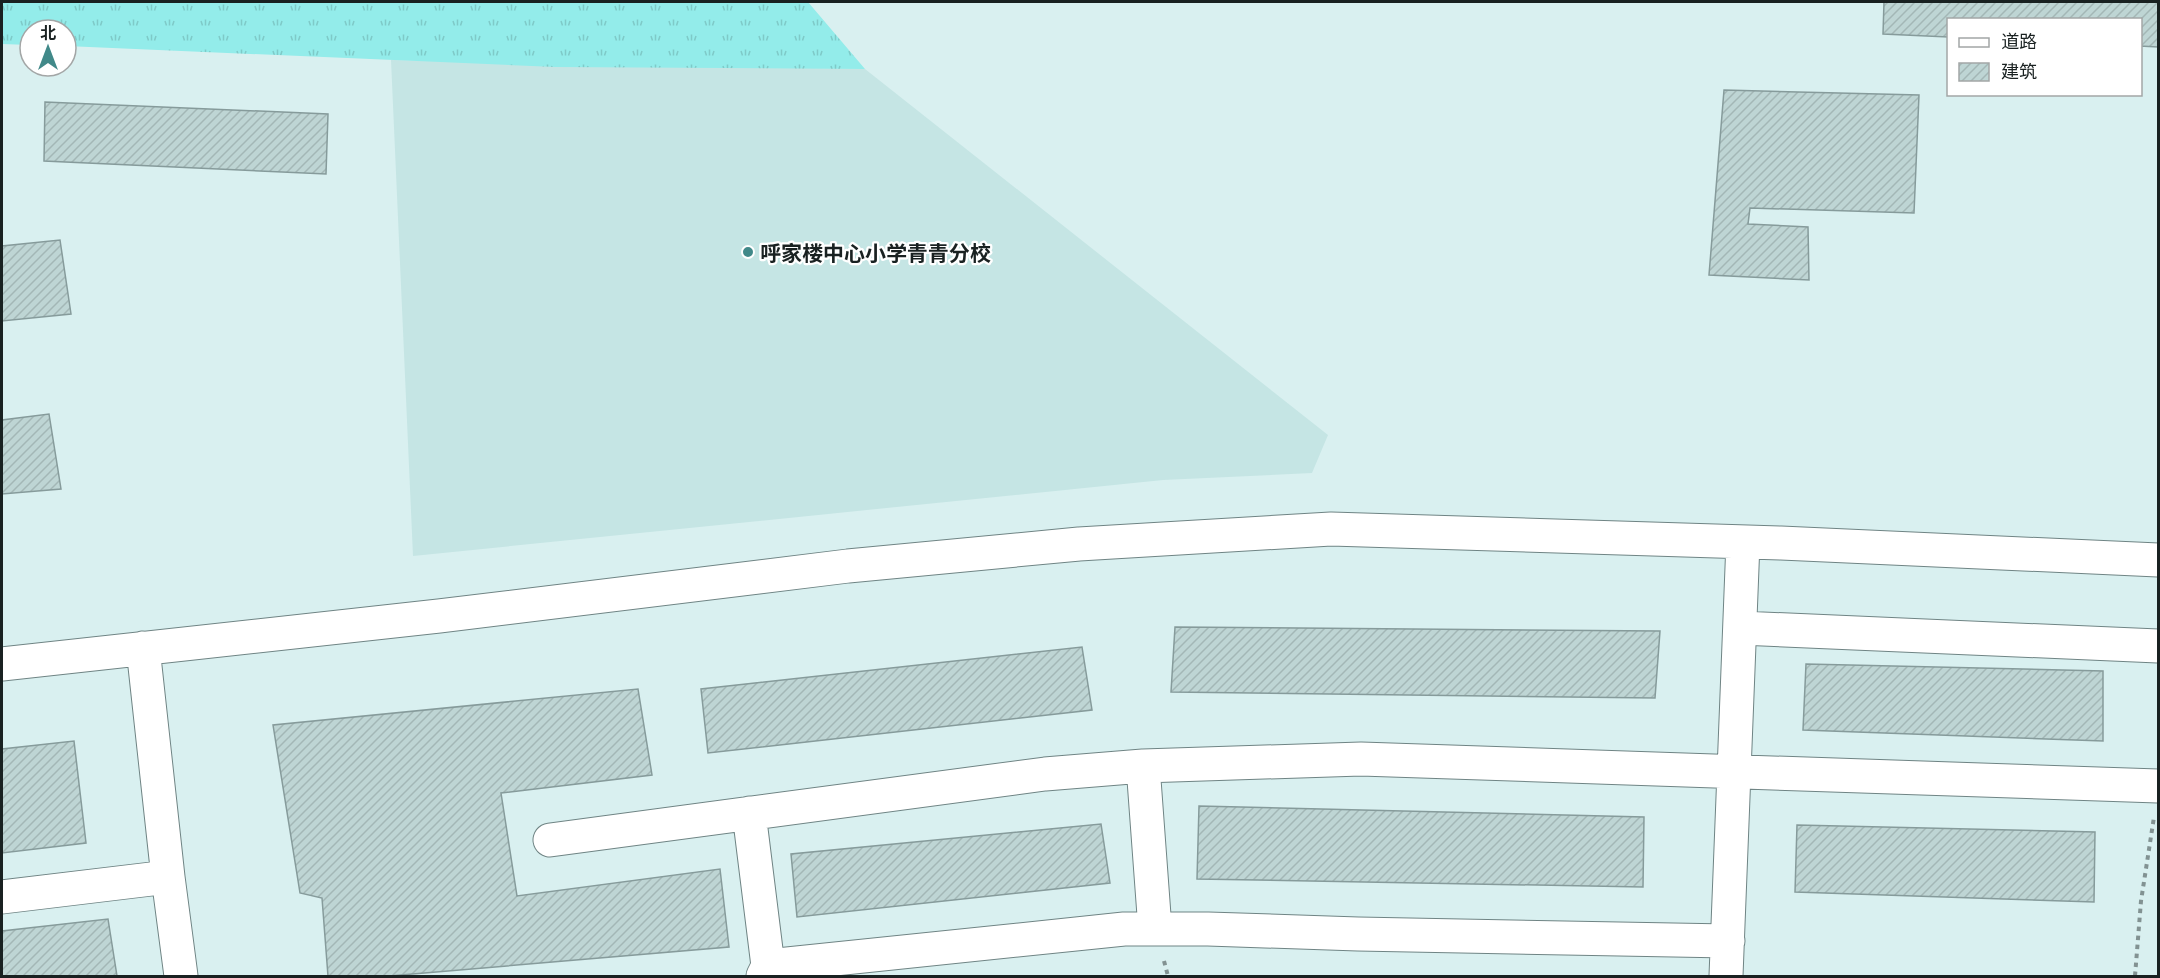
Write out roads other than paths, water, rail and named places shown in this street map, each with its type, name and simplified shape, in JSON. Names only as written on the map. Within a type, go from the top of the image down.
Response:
[{"type":"street","points":[[2,664],[451,615],[848,566],[1079,544],[1331,529],[1743,542],[2158,560]]},
{"type":"street","points":[[1726,976],[1743,542]]},
{"type":"street","points":[[1740,628],[2158,646]]},
{"type":"street","points":[[143,648],[181,976]]},
{"type":"street","points":[[550,840],[1045,774],[1143,766],[1361,759],[1734,772],[2157,799]]},
{"type":"street","points":[[1143,766],[1155,929]]},
{"type":"street","points":[[749,813],[765,971],[1124,929],[1728,942]]},
{"type":"street","points":[[2,897],[168,877]]},
{"type":"place","name":"呼家楼中心小学青青分校","points":[[748,252]]}]
